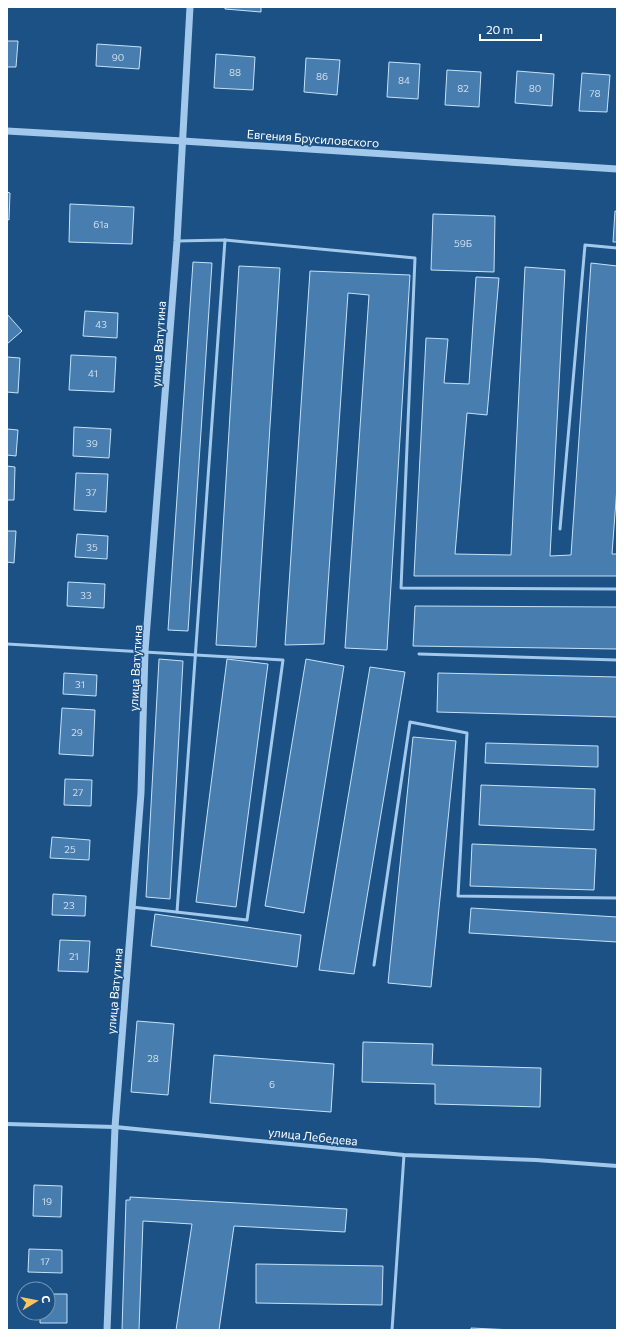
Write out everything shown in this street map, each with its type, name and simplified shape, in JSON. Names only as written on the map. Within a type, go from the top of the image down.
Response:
[{"type":"street","name":"улица Ватутина","points":[[107,1330],[114,1127],[141,793],[145,652],[177,241],[190,7]]},
{"type":"street","name":"Евгения Брусиловского","points":[[7,131],[617,168]]},
{"type":"street","name":"улица Лебедева","points":[[7,1124],[114,1127],[404,1154],[536,1160],[617,1166]]},
{"type":"lane","points":[[177,241],[225,240],[415,258],[401,588],[617,589]]},
{"type":"lane","points":[[177,912],[225,240]]},
{"type":"lane","points":[[560,529],[585,245],[617,248]]},
{"type":"lane","points":[[7,644],[283,660],[248,920],[132,907]]},
{"type":"lane","points":[[419,654],[617,660]]},
{"type":"lane","points":[[374,965],[410,722],[467,733],[458,896],[617,898]]},
{"type":"lane","points":[[392,1330],[404,1154]]},
{"type":"building","points":[[225,7],[261,7],[261,12],[225,9]]},
{"type":"building","points":[[7,41],[18,41],[16,67],[7,67]]},
{"type":"building","points":[[97,44],[141,47],[139,69],[96,66]]},
{"type":"building","points":[[216,54],[255,57],[253,90],[214,88]]},
{"type":"building","points":[[306,58],[340,60],[337,95],[304,92]]},
{"type":"building","points":[[389,62],[420,64],[418,99],[387,97]]},
{"type":"building","points":[[447,70],[481,72],[479,107],[445,105]]},
{"type":"building","points":[[517,71],[554,74],[552,106],[515,103]]},
{"type":"building","points":[[582,73],[610,75],[607,112],[579,111]]},
{"type":"building","points":[[7,192],[10,193],[9,220],[7,219]]},
{"type":"building","points":[[70,204],[134,207],[132,244],[69,242]]},
{"type":"building","points":[[615,211],[617,211],[617,242],[613,242]]},
{"type":"building","points":[[433,214],[495,216],[494,272],[431,270]]},
{"type":"building","points":[[193,262],[212,263],[188,631],[168,630]]},
{"type":"building","points":[[591,263],[617,266],[617,487],[612,554],[617,554],[617,576],[414,576],[426,338],[448,339],[444,383],[469,384],[476,277],[499,278],[487,415],[467,413],[455,554],[511,555],[525,267],[565,270],[550,556],[571,555]]},
{"type":"building","points":[[239,266],[280,268],[256,647],[216,645]]},
{"type":"building","points":[[310,271],[410,275],[387,650],[345,648],[369,295],[348,293],[324,644],[285,645]]},
{"type":"building","points":[[85,311],[118,313],[117,338],[83,336]]},
{"type":"building","points":[[7,314],[22,331],[7,344]]},
{"type":"building","points":[[71,355],[116,357],[114,392],[69,390]]},
{"type":"building","points":[[7,357],[20,358],[18,393],[7,392]]},
{"type":"building","points":[[74,427],[111,429],[109,458],[73,456]]},
{"type":"building","points":[[7,429],[18,430],[16,456],[7,455]]},
{"type":"building","points":[[7,466],[15,467],[14,500],[7,500]]},
{"type":"building","points":[[76,473],[108,474],[106,512],[74,510]]},
{"type":"building","points":[[7,531],[16,531],[14,563],[7,562]]},
{"type":"building","points":[[77,534],[108,536],[107,559],[75,557]]},
{"type":"building","points":[[68,582],[105,584],[104,608],[67,606]]},
{"type":"building","points":[[415,606],[617,607],[617,649],[413,646]]},
{"type":"building","points":[[159,659],[183,661],[170,899],[146,897]]},
{"type":"building","points":[[227,659],[268,664],[236,907],[196,902]]},
{"type":"building","points":[[306,659],[344,666],[304,913],[265,906]]},
{"type":"building","points":[[370,667],[405,672],[354,974],[319,970]]},
{"type":"building","points":[[64,673],[97,675],[96,696],[63,694]]},
{"type":"building","points":[[438,673],[617,677],[617,717],[437,712]]},
{"type":"building","points":[[62,708],[95,710],[93,756],[59,754]]},
{"type":"building","points":[[413,737],[456,741],[431,987],[388,983]]},
{"type":"building","points":[[486,743],[598,746],[598,767],[485,763]]},
{"type":"building","points":[[65,779],[92,780],[91,806],[64,805]]},
{"type":"building","points":[[481,785],[595,789],[594,830],[479,825]]},
{"type":"building","points":[[52,837],[90,840],[89,860],[50,858]]},
{"type":"building","points":[[472,844],[596,849],[594,890],[470,886]]},
{"type":"building","points":[[53,894],[86,896],[85,916],[52,915]]},
{"type":"building","points":[[471,908],[617,917],[617,942],[469,933]]},
{"type":"building","points":[[155,914],[301,935],[297,967],[151,946]]},
{"type":"building","points":[[60,940],[90,941],[88,972],[58,971]]},
{"type":"building","points":[[137,1021],[174,1024],[168,1095],[131,1092]]},
{"type":"building","points":[[363,1042],[433,1044],[432,1065],[541,1068],[540,1107],[435,1104],[435,1084],[362,1082]]},
{"type":"building","points":[[214,1055],[334,1064],[331,1112],[210,1103]]},
{"type":"building","points":[[34,1185],[62,1186],[61,1217],[33,1216]]},
{"type":"building","points":[[130,1197],[347,1209],[345,1232],[234,1226],[219,1330],[176,1330],[192,1224],[143,1221],[139,1330],[122,1330],[126,1200],[130,1200]]},
{"type":"building","points":[[29,1249],[62,1250],[62,1273],[28,1272]]},
{"type":"building","points":[[256,1264],[383,1266],[382,1305],[256,1303]]},
{"type":"building","points":[[56,1294],[67,1294],[67,1323],[40,1323],[40,1321],[56,1321]]},
{"type":"building","points":[[471,1328],[514,1330],[471,1330]]}]
